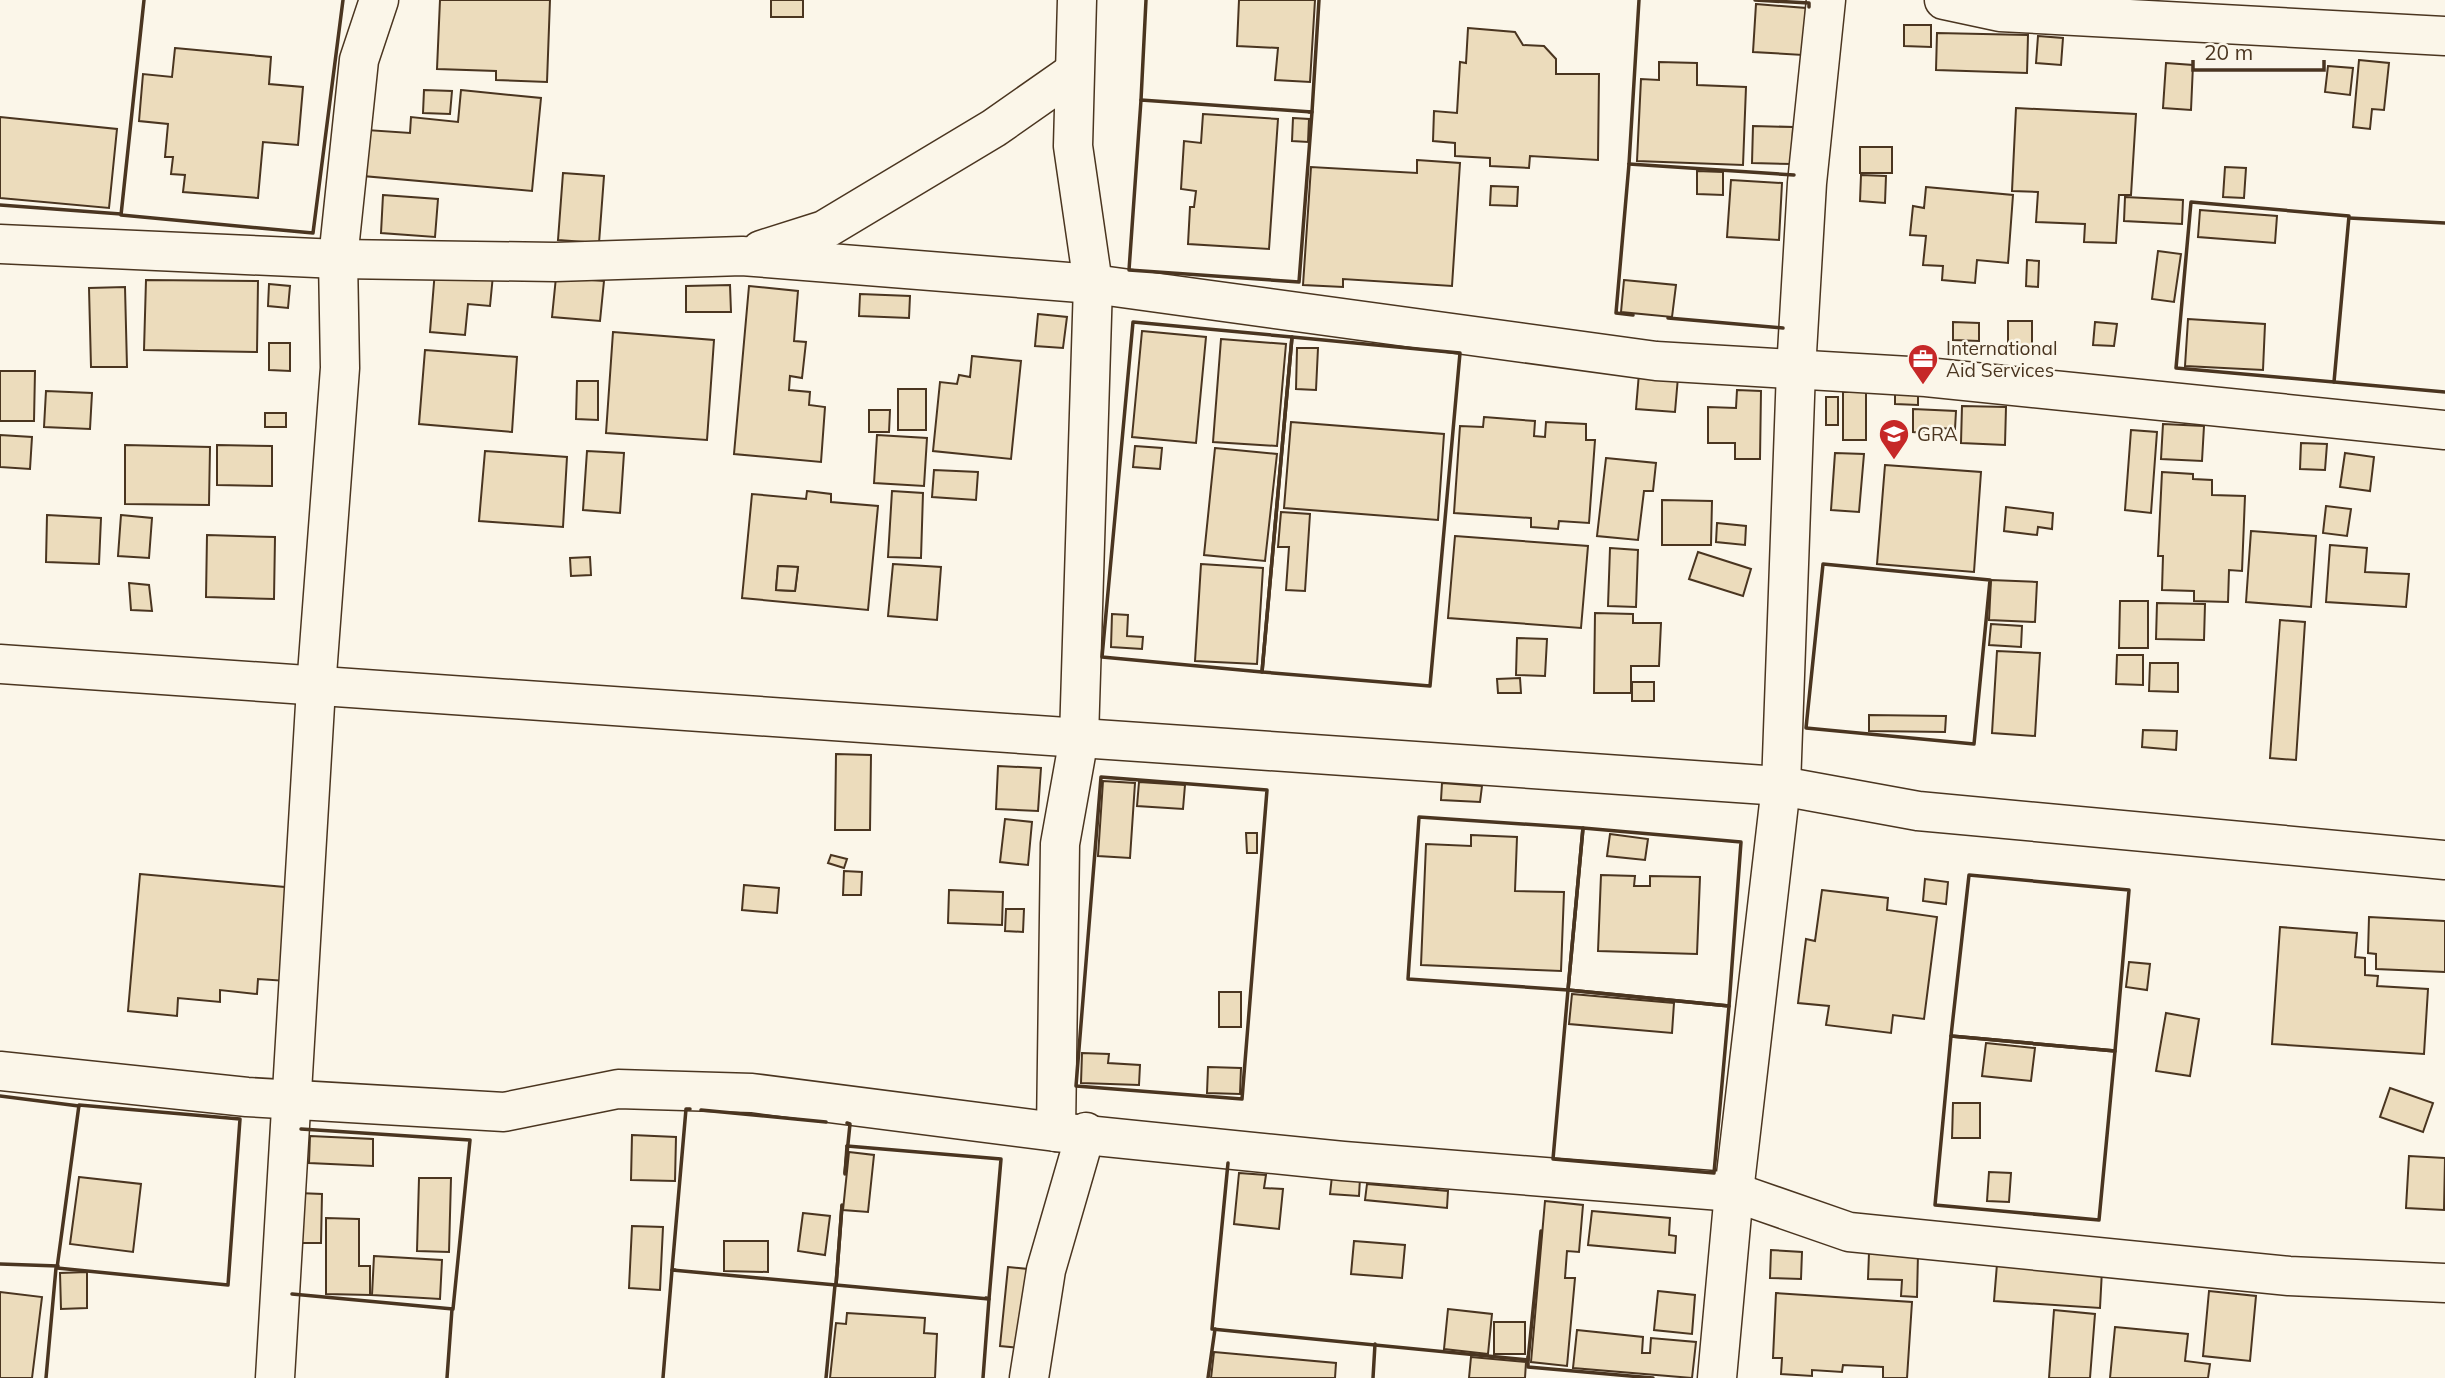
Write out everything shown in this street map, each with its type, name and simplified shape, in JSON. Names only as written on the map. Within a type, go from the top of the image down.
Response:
[{"type":"street","points":[[275,1378],[316,688],[340,368],[338,260],[359,60],[379,0]]},
{"type":"street","points":[[1030,1378],[1046,1269],[1071,1132],[1060,844],[1079,738],[1093,284],[1073,146],[1077,0]]},
{"type":"street","points":[[1717,1378],[1734,1192],[1781,786],[1796,370],[1807,183],[1826,0]]},
{"type":"street","points":[[1944,0],[2000,12],[2445,36]]},
{"type":"street","points":[[742,256],[824,230],[994,128],[1074,72]]},
{"type":"street","points":[[0,244],[338,260],[555,262],[742,256],[1093,284],[1656,361],[1940,378],[2445,430]]},
{"type":"street","points":[[0,664],[316,688],[1781,786],[1918,811],[2445,860]]},
{"type":"street","points":[[0,1071],[290,1100],[504,1112],[618,1089],[752,1093],[1071,1132],[1343,1161],[1734,1192],[1849,1232],[2288,1276],[2445,1283]]},
{"type":"building","points":[[440,0],[550,0],[547,82],[496,80],[496,71],[437,69]]},
{"type":"building","points":[[771,0],[803,0],[803,17],[771,17]]},
{"type":"building","points":[[1239,0],[1315,0],[1310,82],[1275,80],[1278,48],[1237,46]]},
{"type":"building","points":[[1756,4],[1806,8],[1803,55],[1753,52]]},
{"type":"building","points":[[1904,25],[1931,25],[1931,47],[1904,46]]},
{"type":"building","points":[[1468,28],[1515,32],[1523,45],[1544,46],[1556,59],[1556,74],[1599,74],[1598,160],[1530,156],[1529,168],[1490,166],[1490,158],[1455,156],[1455,143],[1433,141],[1434,111],[1457,113],[1460,62],[1466,63]]},
{"type":"building","points":[[1937,33],[2028,35],[2027,73],[1936,70]]},
{"type":"building","points":[[2038,36],[2063,38],[2061,65],[2036,63]]},
{"type":"building","points":[[175,48],[271,57],[269,84],[303,87],[298,145],[263,142],[258,198],[183,192],[185,175],[171,174],[173,157],[165,157],[168,124],[139,121],[143,74],[172,77]]},
{"type":"building","points":[[2359,60],[2389,63],[2384,110],[2372,109],[2370,129],[2353,127]]},
{"type":"building","points":[[1659,62],[1697,63],[1697,85],[1746,87],[1743,165],[1637,161],[1641,79],[1659,80]]},
{"type":"building","points":[[2166,63],[2193,65],[2191,110],[2163,108]]},
{"type":"building","points":[[2328,66],[2353,68],[2350,95],[2325,92]]},
{"type":"building","points":[[424,90],[452,91],[450,114],[423,113]]},
{"type":"building","points":[[461,90],[541,98],[532,191],[363,176],[367,130],[410,133],[411,117],[458,122]]},
{"type":"building","points":[[2016,108],[2136,114],[2131,195],[2119,195],[2116,243],[2084,242],[2085,224],[2036,222],[2038,192],[2012,191]]},
{"type":"building","points":[[1203,114],[1278,119],[1269,249],[1188,244],[1190,207],[1194,207],[1196,191],[1181,189],[1184,141],[1201,143]]},
{"type":"building","points":[[0,117],[117,129],[109,208],[0,198]]},
{"type":"building","points":[[1293,118],[1309,119],[1308,142],[1292,141]]},
{"type":"building","points":[[1753,126],[1793,127],[1792,164],[1752,163]]},
{"type":"building","points":[[1860,147],[1892,147],[1892,173],[1860,173]]},
{"type":"building","points":[[1417,160],[1460,163],[1452,286],[1343,279],[1343,287],[1303,285],[1311,167],[1417,173]]},
{"type":"building","points":[[2225,167],[2246,168],[2244,198],[2223,197]]},
{"type":"building","points":[[1697,171],[1723,172],[1723,195],[1697,194]]},
{"type":"building","points":[[563,173],[604,176],[599,243],[558,240]]},
{"type":"building","points":[[1861,175],[1886,176],[1885,203],[1860,201]]},
{"type":"building","points":[[1731,180],[1782,183],[1779,240],[1727,237]]},
{"type":"building","points":[[1491,186],[1518,187],[1517,206],[1490,205]]},
{"type":"building","points":[[1926,187],[2013,195],[2008,263],[1977,260],[1975,283],[1942,280],[1943,266],[1923,265],[1926,236],[1910,235],[1913,206],[1924,208]]},
{"type":"building","points":[[383,195],[438,199],[435,237],[381,233]]},
{"type":"building","points":[[2125,197],[2183,200],[2182,224],[2124,221]]},
{"type":"building","points":[[2200,210],[2277,216],[2275,243],[2198,237]]},
{"type":"building","points":[[2158,251],[2181,254],[2174,302],[2152,299]]},
{"type":"building","points":[[2027,260],[2039,261],[2038,287],[2026,286]]},
{"type":"building","points":[[435,270],[493,275],[490,306],[468,304],[465,335],[430,332]]},
{"type":"building","points":[[556,277],[604,281],[600,321],[552,317]]},
{"type":"building","points":[[146,280],[258,281],[257,352],[144,350]]},
{"type":"building","points":[[1624,280],[1676,285],[1672,317],[1621,312]]},
{"type":"building","points":[[269,284],[290,286],[288,308],[268,306]]},
{"type":"building","points":[[730,285],[731,312],[686,312],[686,286]]},
{"type":"building","points":[[749,286],[798,291],[794,341],[806,342],[802,378],[790,376],[789,390],[810,392],[809,405],[825,407],[821,462],[734,454]]},
{"type":"building","points":[[125,287],[127,367],[91,367],[89,288]]},
{"type":"building","points":[[860,294],[910,296],[909,318],[859,316]]},
{"type":"building","points":[[1038,314],[1067,317],[1063,348],[1035,346]]},
{"type":"building","points":[[2188,319],[2265,324],[2263,370],[2185,366]]},
{"type":"building","points":[[2008,321],[2032,321],[2032,348],[2008,348]]},
{"type":"building","points":[[1953,322],[1979,323],[1979,341],[1953,340]]},
{"type":"building","points":[[2095,322],[2117,324],[2114,346],[2093,345]]},
{"type":"building","points":[[1142,331],[1206,337],[1196,443],[1132,437]]},
{"type":"building","points":[[613,332],[714,340],[707,440],[606,433]]},
{"type":"building","points":[[1221,339],[1286,344],[1277,446],[1213,442]]},
{"type":"building","points":[[269,343],[290,343],[290,371],[269,370]]},
{"type":"building","points":[[1297,348],[1318,348],[1316,390],[1296,389]]},
{"type":"building","points":[[425,350],[517,357],[512,432],[419,424]]},
{"type":"building","points":[[972,356],[1021,361],[1011,459],[933,451],[940,382],[957,384],[959,375],[970,377]]},
{"type":"building","points":[[0,371],[35,371],[34,421],[0,421]]},
{"type":"building","points":[[1639,373],[1678,377],[1675,412],[1636,409]]},
{"type":"building","points":[[577,381],[598,381],[598,420],[576,419]]},
{"type":"building","points":[[898,389],[926,389],[926,430],[898,430]]},
{"type":"building","points":[[1895,389],[1918,391],[1918,405],[1895,404]]},
{"type":"building","points":[[1737,390],[1761,391],[1760,459],[1735,459],[1735,443],[1708,443],[1708,407],[1736,408]]},
{"type":"building","points":[[46,391],[92,393],[90,429],[44,427]]},
{"type":"building","points":[[1843,392],[1866,392],[1866,440],[1843,440]]},
{"type":"building","points":[[1826,397],[1838,397],[1838,425],[1826,425]]},
{"type":"building","points":[[1962,406],[2006,407],[2005,445],[1961,443]]},
{"type":"building","points":[[1913,409],[1956,411],[1955,429],[1924,427],[1924,433],[1913,432]]},
{"type":"building","points":[[869,410],[890,410],[889,432],[869,432]]},
{"type":"building","points":[[265,413],[286,413],[286,427],[265,427]]},
{"type":"building","points":[[1484,417],[1535,421],[1534,436],[1545,437],[1546,422],[1586,424],[1586,440],[1595,440],[1589,523],[1559,521],[1558,529],[1531,527],[1531,518],[1454,513],[1460,426],[1483,427]]},
{"type":"building","points":[[1291,422],[1444,434],[1438,520],[1284,508]]},
{"type":"building","points":[[2163,424],[2204,426],[2202,461],[2161,459]]},
{"type":"building","points":[[2131,430],[2157,432],[2151,513],[2125,510]]},
{"type":"building","points":[[0,435],[32,437],[30,469],[0,467]]},
{"type":"building","points":[[877,435],[927,438],[924,486],[874,483]]},
{"type":"building","points":[[2301,443],[2327,444],[2325,470],[2300,469]]},
{"type":"building","points":[[125,445],[210,447],[209,505],[125,504]]},
{"type":"building","points":[[217,445],[272,446],[272,486],[217,485]]},
{"type":"building","points":[[1135,446],[1162,448],[1160,469],[1133,467]]},
{"type":"building","points":[[1215,448],[1277,454],[1265,561],[1204,555]]},
{"type":"building","points":[[485,451],[567,457],[563,527],[479,521]]},
{"type":"building","points":[[587,451],[624,453],[620,513],[583,510]]},
{"type":"building","points":[[1835,453],[1864,454],[1859,512],[1831,510]]},
{"type":"building","points":[[2345,453],[2374,457],[2370,491],[2340,487]]},
{"type":"building","points":[[1606,458],[1656,463],[1653,491],[1644,491],[1638,540],[1597,536]]},
{"type":"building","points":[[1885,465],[1981,472],[1974,572],[1877,564]]},
{"type":"building","points":[[934,470],[978,472],[976,500],[932,497]]},
{"type":"building","points":[[2162,472],[2193,474],[2193,479],[2212,480],[2212,495],[2245,496],[2242,571],[2229,570],[2228,602],[2194,601],[2194,591],[2162,590],[2163,556],[2158,556]]},
{"type":"building","points":[[807,491],[831,494],[831,502],[878,506],[868,610],[742,598],[752,494],[806,499]],"holes":[[[778,566],[798,567],[795,591],[776,590]]]},
{"type":"building","points":[[892,491],[923,493],[921,558],[888,557]]},
{"type":"building","points":[[1662,500],[1712,501],[1711,545],[1662,545]]},
{"type":"building","points":[[2326,506],[2351,509],[2347,536],[2323,533]]},
{"type":"building","points":[[2006,507],[2053,513],[2052,529],[2038,527],[2037,535],[2004,531]]},
{"type":"building","points":[[1281,512],[1310,514],[1305,591],[1286,590],[1289,547],[1278,547]]},
{"type":"building","points":[[47,515],[101,518],[99,564],[46,562]]},
{"type":"building","points":[[121,515],[152,518],[149,558],[118,556]]},
{"type":"building","points":[[1717,523],[1746,526],[1745,545],[1716,542]]},
{"type":"building","points":[[2251,531],[2316,536],[2311,607],[2246,602]]},
{"type":"building","points":[[207,535],[275,537],[274,599],[206,597]]},
{"type":"building","points":[[1455,536],[1588,546],[1581,628],[1448,618]]},
{"type":"building","points":[[2330,545],[2367,548],[2365,572],[2409,574],[2406,607],[2326,602]]},
{"type":"building","points":[[1610,548],[1638,550],[1636,607],[1608,606]]},
{"type":"building","points":[[1698,552],[1751,569],[1743,596],[1689,579]]},
{"type":"building","points":[[590,557],[591,575],[571,576],[570,558]]},
{"type":"building","points":[[893,564],[941,567],[937,620],[888,616]]},
{"type":"building","points":[[1201,564],[1263,568],[1257,664],[1195,661]]},
{"type":"building","points":[[778,566],[798,567],[795,591],[776,590]]},
{"type":"building","points":[[1991,580],[2037,582],[2035,622],[1989,620]]},
{"type":"building","points":[[129,583],[149,585],[152,611],[131,610]]},
{"type":"building","points":[[2120,601],[2148,601],[2148,648],[2119,648]]},
{"type":"building","points":[[2157,603],[2205,604],[2204,640],[2156,639]]},
{"type":"building","points":[[1595,613],[1633,614],[1633,623],[1661,623],[1659,666],[1631,666],[1631,693],[1594,693]]},
{"type":"building","points":[[1112,614],[1128,615],[1127,636],[1143,637],[1142,649],[1111,647]]},
{"type":"building","points":[[2280,620],[2305,622],[2296,760],[2270,758]]},
{"type":"building","points":[[1991,624],[2022,626],[2021,647],[1989,645]]},
{"type":"building","points":[[1517,638],[1547,639],[1545,676],[1516,675]]},
{"type":"building","points":[[1997,651],[2040,653],[2035,736],[1992,733]]},
{"type":"building","points":[[2117,655],[2143,655],[2143,685],[2116,684]]},
{"type":"building","points":[[2150,663],[2178,663],[2178,692],[2149,691]]},
{"type":"building","points":[[1520,678],[1521,693],[1498,693],[1497,679]]},
{"type":"building","points":[[1632,682],[1654,682],[1654,701],[1632,701]]},
{"type":"building","points":[[1869,715],[1946,716],[1945,732],[1869,731]]},
{"type":"building","points":[[2143,730],[2177,731],[2176,750],[2142,747]]},
{"type":"building","points":[[836,754],[871,755],[870,830],[835,830]]},
{"type":"building","points":[[998,766],[1041,768],[1038,811],[996,809]]},
{"type":"building","points":[[1103,781],[1135,783],[1130,858],[1098,856]]},
{"type":"building","points":[[1139,782],[1185,785],[1183,809],[1137,806]]},
{"type":"building","points":[[1442,783],[1482,786],[1480,802],[1441,800]]},
{"type":"building","points":[[1005,819],[1032,822],[1028,865],[1000,862]]},
{"type":"building","points":[[1246,833],[1257,833],[1257,853],[1247,853]]},
{"type":"building","points":[[1610,834],[1648,839],[1645,860],[1607,856]]},
{"type":"building","points":[[1471,835],[1517,837],[1515,891],[1564,892],[1561,971],[1421,965],[1426,844],[1471,846]]},
{"type":"building","points":[[831,855],[847,859],[844,868],[828,863]]},
{"type":"building","points":[[844,871],[862,872],[861,895],[843,895]]},
{"type":"building","points":[[140,874],[296,888],[287,981],[258,979],[257,994],[220,990],[220,1002],[178,998],[177,1016],[128,1011]]},
{"type":"building","points":[[1601,875],[1635,876],[1634,886],[1650,886],[1650,876],[1700,877],[1697,954],[1598,951]]},
{"type":"building","points":[[1925,879],[1948,882],[1946,904],[1923,901]]},
{"type":"building","points":[[744,885],[779,888],[777,913],[742,910]]},
{"type":"building","points":[[949,890],[1003,892],[1002,925],[948,923]]},
{"type":"building","points":[[1822,890],[1888,898],[1887,910],[1937,917],[1924,1019],[1893,1015],[1891,1033],[1826,1025],[1829,1006],[1798,1003],[1806,939],[1815,941]]},
{"type":"building","points":[[1006,909],[1024,909],[1023,932],[1005,931]]},
{"type":"building","points":[[2369,917],[2445,921],[2445,972],[2376,969],[2376,954],[2368,953]]},
{"type":"building","points":[[2280,927],[2357,933],[2355,957],[2365,958],[2365,975],[2378,976],[2377,986],[2428,989],[2424,1054],[2272,1044]]},
{"type":"building","points":[[2129,962],[2150,964],[2147,990],[2126,987]]},
{"type":"building","points":[[1219,992],[1241,992],[1241,1027],[1219,1027]]},
{"type":"building","points":[[1572,994],[1674,1003],[1672,1033],[1569,1024]]},
{"type":"building","points":[[2166,1013],[2199,1019],[2190,1076],[2156,1071]]},
{"type":"building","points":[[1986,1043],[2035,1048],[2031,1081],[1982,1076]]},
{"type":"building","points":[[1082,1053],[1109,1054],[1108,1063],[1140,1065],[1139,1085],[1081,1083]]},
{"type":"building","points":[[1208,1067],[1241,1068],[1240,1094],[1207,1093]]},
{"type":"building","points":[[2390,1088],[2433,1103],[2423,1132],[2380,1117]]},
{"type":"building","points":[[1953,1103],[1980,1103],[1980,1138],[1952,1138]]},
{"type":"building","points":[[632,1135],[676,1137],[675,1181],[631,1180]]},
{"type":"building","points":[[310,1136],[373,1139],[373,1166],[309,1163]]},
{"type":"building","points":[[849,1152],[874,1155],[868,1212],[843,1210]]},
{"type":"building","points":[[2409,1156],[2445,1158],[2444,1210],[2406,1208]]},
{"type":"building","points":[[1989,1172],[2011,1173],[2009,1202],[1987,1201]]},
{"type":"building","points":[[1239,1173],[1266,1175],[1264,1188],[1283,1189],[1279,1229],[1234,1224]]},
{"type":"building","points":[[1332,1176],[1360,1178],[1359,1196],[1330,1194]]},
{"type":"building","points":[[79,1177],[141,1184],[133,1252],[70,1244]]},
{"type":"building","points":[[419,1178],[451,1178],[449,1252],[417,1251]]},
{"type":"building","points":[[1367,1184],[1448,1191],[1447,1208],[1365,1200]]},
{"type":"building","points":[[298,1193],[322,1194],[321,1243],[296,1243]]},
{"type":"building","points":[[1545,1201],[1583,1205],[1579,1252],[1567,1251],[1565,1278],[1575,1278],[1567,1366],[1531,1362]]},
{"type":"building","points":[[1592,1211],[1670,1218],[1669,1235],[1676,1236],[1675,1253],[1588,1245]]},
{"type":"building","points":[[803,1213],[830,1216],[825,1255],[798,1251]]},
{"type":"building","points":[[326,1218],[359,1219],[359,1266],[370,1266],[370,1295],[326,1294]]},
{"type":"building","points":[[632,1226],[663,1227],[660,1290],[629,1288]]},
{"type":"building","points":[[724,1241],[768,1241],[768,1272],[724,1271]]},
{"type":"building","points":[[1354,1241],[1405,1245],[1402,1278],[1351,1274]]},
{"type":"building","points":[[1771,1250],[1802,1252],[1801,1279],[1770,1278]]},
{"type":"building","points":[[1869,1253],[1918,1254],[1917,1297],[1901,1296],[1902,1280],[1868,1279]]},
{"type":"building","points":[[374,1256],[442,1260],[440,1299],[372,1295]]},
{"type":"building","points":[[1997,1264],[2102,1270],[2100,1308],[1994,1301]]},
{"type":"building","points":[[1008,1267],[1028,1269],[1021,1348],[1000,1346]]},
{"type":"building","points":[[87,1272],[87,1308],[61,1309],[60,1273]]},
{"type":"building","points":[[1658,1291],[1695,1295],[1692,1334],[1654,1330]]},
{"type":"building","points":[[2209,1291],[2256,1296],[2250,1361],[2203,1356]]},
{"type":"building","points":[[0,1292],[42,1297],[32,1378],[0,1378]]},
{"type":"building","points":[[1776,1293],[1912,1302],[1907,1378],[1883,1378],[1883,1367],[1843,1365],[1842,1372],[1812,1370],[1812,1376],[1781,1374],[1782,1358],[1773,1358]]},
{"type":"building","points":[[1448,1309],[1492,1314],[1488,1354],[1444,1349]]},
{"type":"building","points":[[2054,1310],[2095,1314],[2090,1378],[2049,1378]]},
{"type":"building","points":[[847,1313],[925,1318],[924,1333],[937,1334],[935,1378],[830,1378],[836,1323],[846,1324]]},
{"type":"building","points":[[1494,1322],[1525,1322],[1525,1354],[1494,1354]]},
{"type":"building","points":[[2115,1327],[2188,1334],[2185,1361],[2210,1364],[2208,1378],[2110,1378]]},
{"type":"building","points":[[1577,1330],[1643,1337],[1642,1353],[1650,1353],[1651,1338],[1696,1342],[1692,1378],[1573,1368]]},
{"type":"building","points":[[1214,1352],[1336,1363],[1335,1378],[1211,1378]]},
{"type":"building","points":[[1471,1357],[1526,1362],[1525,1378],[1469,1378]]},
{"type":"wall","points":[[144,0],[121,215],[313,233],[343,0]]},
{"type":"wall","points":[[1141,100],[1146,0]]},
{"type":"wall","points":[[1309,112],[1312,112],[1319,0]]},
{"type":"wall","points":[[1633,315],[1616,313],[1639,0]]},
{"type":"wall","points":[[1755,0],[1809,3],[1809,7]]},
{"type":"wall","points":[[1141,100],[1312,112],[1299,282],[1129,270],[1141,100]]},
{"type":"wall","points":[[1629,164],[1794,175]]},
{"type":"wall","points":[[2191,202],[2349,216],[2334,382],[2176,368],[2191,202]]},
{"type":"wall","points":[[0,205],[121,214]]},
{"type":"wall","points":[[2349,218],[2445,223]]},
{"type":"wall","points":[[1668,318],[1783,328]]},
{"type":"wall","points":[[1133,322],[1292,337],[1262,672],[1102,657],[1133,322]]},
{"type":"wall","points":[[1292,337],[1460,353],[1430,686],[1262,672],[1292,337]]},
{"type":"wall","points":[[2334,382],[2445,392]]},
{"type":"wall","points":[[1823,564],[1990,580],[1974,744],[1806,728],[1823,564]]},
{"type":"wall","points":[[1101,777],[1267,790],[1242,1099],[1076,1086],[1101,777]]},
{"type":"wall","points":[[1419,817],[1583,828],[1568,990],[1408,979],[1419,817]]},
{"type":"wall","points":[[1583,828],[1741,842],[1729,1006],[1568,990],[1583,828]]},
{"type":"wall","points":[[1969,875],[2129,890],[2115,1051],[1951,1036],[1969,875]]},
{"type":"wall","points":[[1568,990],[1729,1006],[1714,1173],[1553,1159],[1568,990]]},
{"type":"wall","points":[[1951,1036],[2115,1051],[2099,1220],[1935,1205],[1951,1036]]},
{"type":"wall","points":[[0,1096],[79,1106]]},
{"type":"wall","points":[[79,1105],[240,1119],[228,1285],[57,1268],[79,1105]]},
{"type":"wall","points":[[690,1109],[686,1109],[672,1270],[836,1285],[842,1206]]},
{"type":"wall","points":[[701,1110],[826,1122]]},
{"type":"wall","points":[[845,1173],[850,1124],[847,1123]]},
{"type":"wall","points":[[292,1294],[453,1309],[470,1140],[301,1129]]},
{"type":"wall","points":[[845,1174],[847,1146]]},
{"type":"wall","points":[[842,1205],[836,1285],[989,1299],[1001,1159],[847,1146]]},
{"type":"wall","points":[[1228,1163],[1212,1329],[1528,1360],[1541,1231]]},
{"type":"wall","points":[[0,1264],[58,1266]]},
{"type":"wall","points":[[46,1378],[56,1268]]},
{"type":"wall","points":[[663,1378],[672,1270],[675,1270]]},
{"type":"wall","points":[[826,1378],[835,1285]]},
{"type":"wall","points":[[983,1378],[989,1299],[986,1298]]},
{"type":"wall","points":[[447,1378],[452,1309]]},
{"type":"wall","points":[[1208,1378],[1215,1329]]},
{"type":"wall","points":[[1373,1378],[1375,1344]]},
{"type":"wall","points":[[1528,1357],[1528,1367],[1653,1378]]},
{"type":"place","name":"International Aid Services","points":[[1923,386]]},
{"type":"place","name":"GRA","points":[[1894,461]]}]
